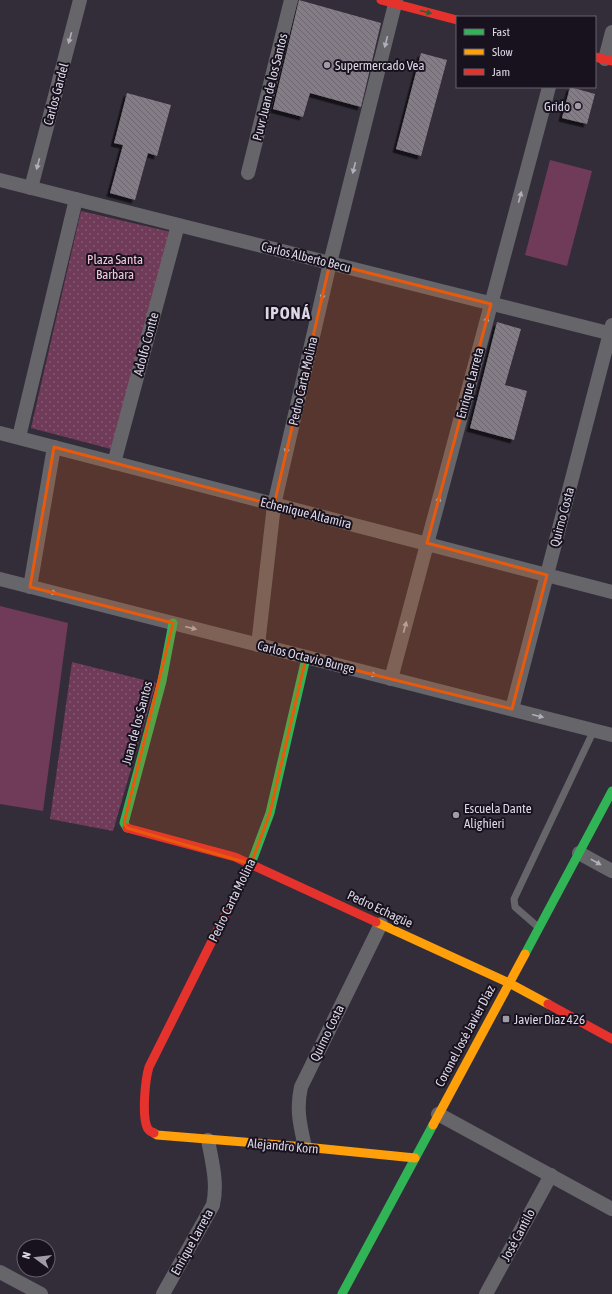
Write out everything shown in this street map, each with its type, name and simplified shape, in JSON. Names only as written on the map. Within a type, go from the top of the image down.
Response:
[{"type":"street","name":"Carlos Gardel","points":[[31,188],[80,0]]},
{"type":"street","name":"Puvr Juan de los Santos","points":[[248,173],[291,0]]},
{"type":"street","points":[[381,0],[396,2],[456,20]]},
{"type":"street","name":"Pedro Carta Molina","points":[[258,645],[274,505],[330,263],[396,2]]},
{"type":"street","points":[[604,59],[612,32]]},
{"type":"street","name":"Enrique Larreta","points":[[391,679],[549,88]]},
{"type":"street","name":"Carlos Alberto Becu","points":[[0,180],[491,304],[611,330]]},
{"type":"street","points":[[19,438],[76,199]]},
{"type":"street","name":"Adolfo Contte","points":[[114,463],[178,225]]},
{"type":"street","name":"Quirno Costa","points":[[512,710],[611,330]]},
{"type":"street","name":"Echenique Altamira","points":[[0,432],[274,505],[427,543],[612,592]]},
{"type":"street","points":[[30,587],[54,447]]},
{"type":"street","name":"Carlos Octavio Bunge","points":[[0,579],[612,735]]},
{"type":"street","name":"Juan de los Santos","points":[[127,828],[124,823],[162,681],[173,623]]},
{"type":"street","name":"Pedro Carta Molina","points":[[151,1132],[145,1121],[146,1083],[148,1070],[251,864],[265,830],[306,658]]},
{"type":"street","name":"Coronel José Javier Díaz","points":[[342,1294],[612,791]]},
{"type":"street","name":"Pedro Echagüe","points":[[127,828],[235,857],[509,983],[612,1039]]},
{"type":"street","points":[[579,853],[612,871]]},
{"type":"street","name":"Quirno Costa","points":[[305,1147],[298,1114],[298,1100],[301,1087],[381,924]]},
{"type":"street","points":[[438,1114],[612,1209]]},
{"type":"street","name":"Alejandro Korn","points":[[151,1132],[157,1135],[415,1158]]},
{"type":"street","name":"Enrique Larreta","points":[[163,1294],[213,1206],[216,1194],[208,1140]]},
{"type":"street","name":"José Cantilo","points":[[486,1294],[551,1176]]},
{"type":"street","points":[[0,1272],[41,1294]]},
{"type":"lane","points":[[538,928],[515,907],[514,899],[594,730]]},
{"type":"highlighted area","points":[[330,263],[491,304],[427,543],[547,575],[512,709],[306,658],[270,813],[251,864],[127,828],[124,823],[173,623],[30,587],[54,447],[274,505]]},
{"type":"green space","points":[[550,160],[592,171],[567,266],[525,255]]},
{"type":"green space","name":"Plaza Santa Barbara","points":[[81,211],[171,232],[111,449],[31,428]]},
{"type":"green space","points":[[0,606],[68,623],[43,811],[0,804]]},
{"type":"green space","points":[[72,662],[156,683],[113,831],[50,819]]},
{"type":"building","points":[[299,0],[381,23],[361,107],[310,93],[303,117],[273,109]]},
{"type":"building","points":[[421,53],[447,60],[421,156],[396,149]]},
{"type":"building","name":"Grido","points":[[570,88],[595,94],[587,124],[562,118]]},
{"type":"building","points":[[127,93],[171,105],[157,156],[148,153],[135,200],[110,193],[123,145],[114,143]]},
{"type":"building","points":[[497,322],[521,329],[505,385],[527,391],[514,440],[470,428]]},
{"type":"traffic: fast","points":[[127,828],[124,823],[162,681],[173,623]]},
{"type":"traffic: fast","points":[[230,905],[251,864],[270,813],[306,658]]},
{"type":"traffic: fast","points":[[525,954],[612,791]]},
{"type":"traffic: fast","points":[[342,1294],[433,1125]]},
{"type":"traffic: slow","points":[[376,922],[509,983],[548,1004]]},
{"type":"traffic: slow","points":[[433,1125],[525,954]]},
{"type":"traffic: slow","points":[[154,1133],[157,1135],[415,1158]]},
{"type":"traffic: jam","points":[[381,0],[456,20]]},
{"type":"traffic: jam","points":[[596,57],[612,61]]},
{"type":"traffic: jam","points":[[127,828],[235,857],[376,922]]},
{"type":"traffic: jam","points":[[154,1133],[147,1128],[145,1122],[145,1089],[149,1067],[230,905]]},
{"type":"traffic: jam","points":[[548,1004],[612,1039]]},
{"type":"place","name":"Supermercado Vea","points":[[327,65]]},
{"type":"place","name":"Grido","points":[[578,106]]},
{"type":"place","name":"Escuela Dante Alighieri","points":[[456,815]]},
{"type":"place","name":"Javier Diaz 426","points":[[506,1019]]},
{"type":"district","name":"IPONÁ","points":[[288,313]]}]
